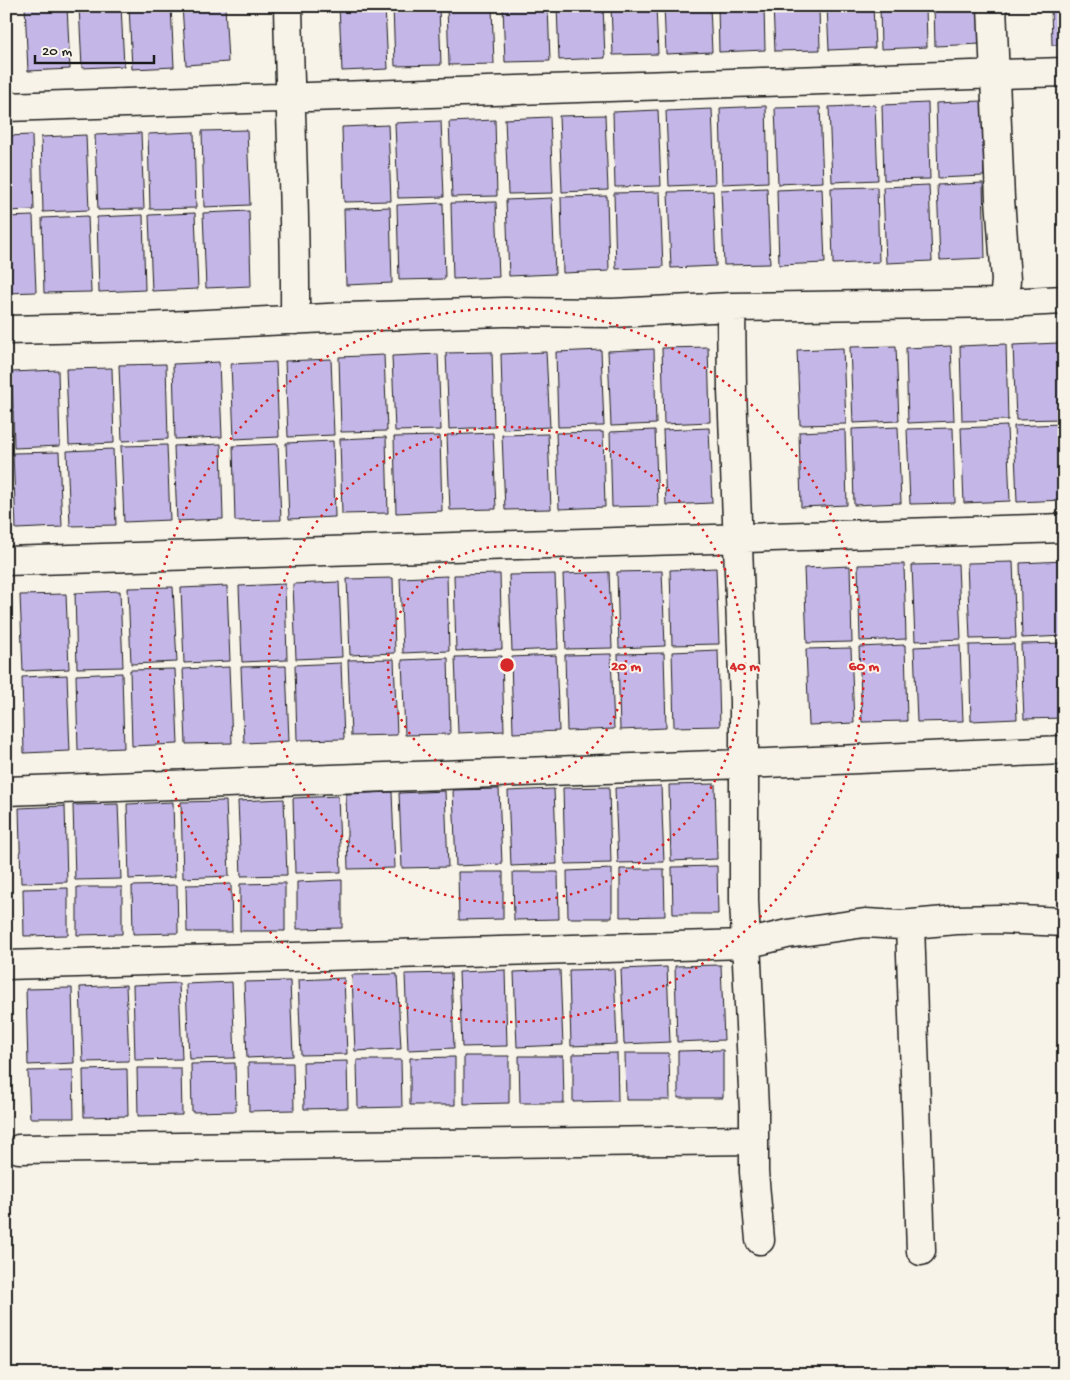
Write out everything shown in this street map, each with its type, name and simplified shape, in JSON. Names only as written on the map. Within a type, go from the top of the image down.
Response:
[{"type":"street","points":[[288,6],[296,216],[295,320]]},
{"type":"street","points":[[992,6],[1006,280],[1004,303]]},
{"type":"street","points":[[6,107],[1064,72]]},
{"type":"street","points":[[6,330],[146,327],[504,312],[613,313],[731,308],[1004,303],[1064,300]]},
{"type":"street","points":[[731,308],[744,702],[743,764],[746,944],[753,1140],[760,1240]]},
{"type":"street","points":[[6,561],[1064,528]]},
{"type":"street","points":[[6,790],[743,764],[1064,750]]},
{"type":"street","points":[[6,965],[746,944],[787,934],[864,923],[910,925],[956,920],[1064,922]]},
{"type":"street","points":[[910,925],[921,1251]]},
{"type":"street","points":[[19,1149],[753,1140]]},
{"type":"building","points":[[25,6],[67,6],[70,69],[28,71]]},
{"type":"building","points":[[79,6],[121,6],[124,66],[82,68]]},
{"type":"building","points":[[129,6],[171,6],[174,67],[132,69]]},
{"type":"building","points":[[182,6],[225,6],[228,62],[186,65]]},
{"type":"building","points":[[339,6],[385,6],[388,69],[342,71]]},
{"type":"building","points":[[393,6],[439,6],[441,65],[395,66]]},
{"type":"building","points":[[447,6],[492,6],[494,64],[449,65]]},
{"type":"building","points":[[503,6],[548,6],[550,61],[505,62]]},
{"type":"building","points":[[557,6],[603,6],[605,58],[559,60]]},
{"type":"building","points":[[611,6],[656,6],[658,54],[613,55]]},
{"type":"building","points":[[664,6],[710,6],[712,52],[666,54]]},
{"type":"building","points":[[718,6],[764,6],[765,50],[719,52]]},
{"type":"building","points":[[773,6],[819,6],[820,50],[775,51]]},
{"type":"building","points":[[827,6],[873,6],[875,48],[829,50]]},
{"type":"building","points":[[880,6],[926,6],[927,47],[881,49]]},
{"type":"building","points":[[934,6],[980,6],[981,44],[935,46]]},
{"type":"building","points":[[1051,6],[1064,6],[1064,45],[1052,45]]},
{"type":"building","points":[[982,101],[984,176],[938,178],[936,103]]},
{"type":"building","points":[[928,103],[930,179],[884,180],[882,105]]},
{"type":"building","points":[[1064,103],[1064,179],[1062,179],[1060,104]]},
{"type":"building","points":[[875,105],[878,180],[832,182],[829,107]]},
{"type":"building","points":[[766,106],[768,182],[722,184],[720,108]]},
{"type":"building","points":[[820,107],[823,182],[778,184],[775,108]]},
{"type":"building","points":[[712,109],[715,184],[669,186],[666,111]]},
{"type":"building","points":[[658,110],[661,186],[615,187],[613,112]]},
{"type":"building","points":[[605,115],[608,190],[562,192],[559,116]]},
{"type":"building","points":[[550,117],[553,193],[508,194],[505,119]]},
{"type":"building","points":[[495,120],[497,196],[452,197],[449,122]]},
{"type":"building","points":[[441,121],[444,197],[398,198],[395,123]]},
{"type":"building","points":[[388,125],[391,201],[344,202],[342,127]]},
{"type":"building","points":[[247,130],[250,205],[204,207],[202,131]]},
{"type":"building","points":[[194,132],[196,208],[150,209],[148,134]]},
{"type":"building","points":[[141,133],[144,209],[98,210],[95,135]]},
{"type":"building","points":[[32,135],[34,210],[6,211],[6,136]]},
{"type":"building","points":[[86,135],[89,210],[43,212],[41,137]]},
{"type":"building","points":[[983,183],[985,258],[940,260],[937,185]]},
{"type":"building","points":[[929,185],[932,261],[886,263],[883,187]]},
{"type":"building","points":[[1061,185],[1064,185],[1064,254]]},
{"type":"building","points":[[877,187],[879,262],[833,264],[831,188]]},
{"type":"building","points":[[767,188],[770,264],[724,265],[721,190]]},
{"type":"building","points":[[822,188],[825,263],[779,265],[777,190]]},
{"type":"building","points":[[713,191],[716,266],[671,268],[668,192]]},
{"type":"building","points":[[660,192],[663,267],[616,269],[614,193]]},
{"type":"building","points":[[607,196],[609,271],[563,273],[561,197]]},
{"type":"building","points":[[552,198],[555,274],[509,276],[506,200]]},
{"type":"building","points":[[496,202],[499,277],[453,279],[451,203]]},
{"type":"building","points":[[443,203],[445,279],[399,280],[397,205]]},
{"type":"building","points":[[390,207],[392,283],[346,285],[344,209]]},
{"type":"building","points":[[249,211],[251,286],[206,288],[203,213]]},
{"type":"building","points":[[195,213],[198,289],[152,291],[149,215]]},
{"type":"building","points":[[143,215],[145,290],[99,292],[97,217]]},
{"type":"building","points":[[33,216],[36,292],[6,293],[6,217]]},
{"type":"building","points":[[88,216],[91,292],[44,293],[42,218]]},
{"type":"building","points":[[1058,343],[1061,419],[1016,420],[1013,345]]},
{"type":"building","points":[[1006,344],[1008,420],[962,421],[960,346]]},
{"type":"building","points":[[896,346],[899,421],[853,423],[850,347]]},
{"type":"building","points":[[951,346],[954,421],[908,423],[906,348]]},
{"type":"building","points":[[708,347],[710,422],[664,424],[662,348]]},
{"type":"building","points":[[843,348],[846,424],[800,425],[797,350]]},
{"type":"building","points":[[654,349],[656,424],[611,426],[608,351]]},
{"type":"building","points":[[601,350],[604,426],[558,427],[556,352]]},
{"type":"building","points":[[492,352],[494,427],[449,429],[446,353]]},
{"type":"building","points":[[546,352],[550,427],[503,429],[501,354]]},
{"type":"building","points":[[438,354],[441,430],[395,431],[392,356]]},
{"type":"building","points":[[384,355],[387,431],[341,432],[339,357]]},
{"type":"building","points":[[331,359],[334,435],[288,437],[285,361]]},
{"type":"building","points":[[219,362],[222,437],[175,439],[173,364]]},
{"type":"building","points":[[276,362],[279,437],[234,439],[231,364]]},
{"type":"building","points":[[166,364],[168,439],[122,441],[119,365]]},
{"type":"building","points":[[112,368],[114,443],[69,445],[66,369]]},
{"type":"building","points":[[58,370],[60,446],[14,448],[12,372]]},
{"type":"building","points":[[1060,424],[1063,500],[1017,502],[1014,426]]},
{"type":"building","points":[[1007,426],[1010,501],[964,503],[961,428]]},
{"type":"building","points":[[898,427],[901,503],[854,505],[852,429]]},
{"type":"building","points":[[709,428],[712,503],[666,505],[663,430]]},
{"type":"building","points":[[953,428],[955,503],[910,504],[907,429]]},
{"type":"building","points":[[655,430],[658,506],[612,507],[610,432]]},
{"type":"building","points":[[845,430],[847,505],[801,507],[799,432]]},
{"type":"building","points":[[603,432],[605,507],[559,509],[556,433]]},
{"type":"building","points":[[493,433],[496,509],[450,510],[447,435]]},
{"type":"building","points":[[548,434],[551,509],[505,510],[502,435]]},
{"type":"building","points":[[440,436],[442,511],[396,513],[394,437]]},
{"type":"building","points":[[386,437],[388,513],[342,514],[340,439]]},
{"type":"building","points":[[333,441],[335,517],[289,519],[286,443]]},
{"type":"building","points":[[221,444],[223,519],[177,521],[174,446]]},
{"type":"building","points":[[278,444],[281,520],[235,521],[233,446]]},
{"type":"building","points":[[167,445],[170,520],[124,522],[121,446]]},
{"type":"building","points":[[113,449],[116,525],[70,526],[67,451]]},
{"type":"building","points":[[59,452],[62,527],[16,529],[13,453]]},
{"type":"building","points":[[1064,561],[1064,636],[1022,638],[1020,563]]},
{"type":"building","points":[[1013,562],[1016,638],[970,639],[967,563]]},
{"type":"building","points":[[904,564],[906,639],[860,641],[858,565]]},
{"type":"building","points":[[958,564],[961,639],[915,641],[912,565]]},
{"type":"building","points":[[850,566],[852,642],[807,643],[804,568]]},
{"type":"building","points":[[716,568],[719,644],[672,645],[670,570]]},
{"type":"building","points":[[662,571],[665,646],[619,648],[617,572]]},
{"type":"building","points":[[609,572],[612,648],[566,649],[563,574]]},
{"type":"building","points":[[500,574],[502,649],[456,651],[454,575]]},
{"type":"building","points":[[555,574],[558,649],[512,651],[509,575]]},
{"type":"building","points":[[447,576],[449,651],[403,653],[400,578]]},
{"type":"building","points":[[393,578],[395,653],[350,655],[347,579]]},
{"type":"building","points":[[339,582],[342,657],[296,659],[293,584]]},
{"type":"building","points":[[285,584],[287,660],[242,662],[239,586]]},
{"type":"building","points":[[227,586],[230,661],[184,663],[181,588]]},
{"type":"building","points":[[173,587],[177,662],[131,664],[128,588]]},
{"type":"building","points":[[120,591],[123,667],[77,668],[75,593]]},
{"type":"building","points":[[66,594],[69,669],[23,671],[20,595]]},
{"type":"building","points":[[1064,643],[1064,718],[1024,719],[1021,644]]},
{"type":"building","points":[[1014,644],[1017,719],[971,721],[969,645]]},
{"type":"building","points":[[905,645],[907,721],[862,722],[859,647]]},
{"type":"building","points":[[960,645],[963,721],[917,722],[914,647]]},
{"type":"building","points":[[851,648],[854,723],[809,725],[806,649]]},
{"type":"building","points":[[718,650],[720,726],[674,727],[672,652]]},
{"type":"building","points":[[664,653],[666,728],[620,730],[618,654]]},
{"type":"building","points":[[611,654],[614,729],[567,731],[565,655]]},
{"type":"building","points":[[556,655],[559,731],[513,733],[511,657]]},
{"type":"building","points":[[502,656],[504,731],[458,733],[455,657]]},
{"type":"building","points":[[448,658],[450,734],[405,735],[402,660]]},
{"type":"building","points":[[394,659],[397,735],[351,736],[348,660]]},
{"type":"building","points":[[341,663],[344,739],[297,740],[295,665]]},
{"type":"building","points":[[286,666],[289,741],[244,743],[241,667]]},
{"type":"building","points":[[229,667],[232,743],[186,744],[183,669]]},
{"type":"building","points":[[175,669],[178,744],[132,746],[130,670]]},
{"type":"building","points":[[122,673],[124,748],[78,750],[76,675]]},
{"type":"building","points":[[67,675],[70,751],[24,753],[22,677]]},
{"type":"building","points":[[715,784],[717,859],[671,861],[669,785]]},
{"type":"building","points":[[661,786],[664,862],[618,863],[615,788]]},
{"type":"building","points":[[609,787],[611,863],[565,864],[563,788]]},
{"type":"building","points":[[499,789],[502,864],[456,866],[453,790]]},
{"type":"building","points":[[554,789],[557,864],[511,866],[508,791]]},
{"type":"building","points":[[445,791],[448,867],[402,868],[399,793]]},
{"type":"building","points":[[392,792],[395,868],[348,869],[346,794]]},
{"type":"building","points":[[338,796],[341,872],[295,873],[293,798]]},
{"type":"building","points":[[284,799],[287,875],[241,876],[238,801]]},
{"type":"building","points":[[226,801],[229,876],[183,878],[181,802]]},
{"type":"building","points":[[173,802],[175,877],[129,879],[127,804]]},
{"type":"building","points":[[118,804],[121,879],[75,880],[73,805]]},
{"type":"building","points":[[65,806],[67,882],[21,883],[19,808]]},
{"type":"building","points":[[717,866],[718,914],[673,914],[672,867]]},
{"type":"building","points":[[612,869],[612,918],[568,918],[567,871]]},
{"type":"building","points":[[620,869],[664,869],[665,916],[620,917]]},
{"type":"building","points":[[458,872],[503,872],[503,919],[459,920]]},
{"type":"building","points":[[513,872],[558,872],[559,919],[514,920]]},
{"type":"building","points":[[342,880],[342,928],[297,929],[297,882]]},
{"type":"building","points":[[285,883],[285,931],[240,931],[240,884]]},
{"type":"building","points":[[231,884],[232,932],[187,932],[186,885]]},
{"type":"building","points":[[177,885],[178,933],[133,934],[132,886]]},
{"type":"building","points":[[77,887],[122,887],[122,934],[77,935]]},
{"type":"building","points":[[68,888],[68,935],[24,936],[23,889]]},
{"type":"building","points":[[721,965],[724,1040],[677,1042],[675,966]]},
{"type":"building","points":[[667,967],[670,1042],[624,1044],[621,969]]},
{"type":"building","points":[[614,969],[617,1044],[571,1046],[569,970]]},
{"type":"building","points":[[505,970],[507,1046],[462,1047],[459,972]]},
{"type":"building","points":[[560,970],[563,1045],[517,1047],[514,972]]},
{"type":"building","points":[[451,973],[454,1048],[408,1050],[405,974]]},
{"type":"building","points":[[397,974],[401,1049],[355,1051],[352,975]]},
{"type":"building","points":[[344,978],[347,1054],[301,1055],[298,980]]},
{"type":"building","points":[[290,981],[293,1056],[247,1058],[244,982]]},
{"type":"building","points":[[232,982],[235,1058],[189,1059],[186,984]]},
{"type":"building","points":[[179,983],[182,1059],[135,1060],[133,985]]},
{"type":"building","points":[[126,985],[129,1061],[83,1062],[80,987]]},
{"type":"building","points":[[72,988],[74,1063],[28,1065],[26,989]]},
{"type":"building","points":[[723,1050],[723,1098],[678,1098],[678,1051]]},
{"type":"building","points":[[617,1053],[618,1101],[573,1102],[573,1054]]},
{"type":"building","points":[[625,1053],[669,1053],[670,1100],[626,1100]]},
{"type":"building","points":[[464,1056],[509,1056],[509,1103],[464,1104]]},
{"type":"building","points":[[519,1056],[563,1056],[564,1103],[520,1103]]},
{"type":"building","points":[[455,1057],[455,1105],[410,1105],[410,1058]]},
{"type":"building","points":[[357,1060],[401,1060],[402,1107],[358,1108]]},
{"type":"building","points":[[347,1061],[348,1108],[304,1109],[303,1062]]},
{"type":"building","points":[[235,1063],[236,1111],[192,1112],[191,1064]]},
{"type":"building","points":[[248,1063],[293,1063],[294,1110],[249,1111]]},
{"type":"building","points":[[137,1068],[181,1068],[182,1115],[138,1116]]},
{"type":"building","points":[[127,1069],[128,1116],[84,1117],[83,1070]]},
{"type":"building","points":[[73,1070],[74,1118],[30,1118],[28,1071]]}]
